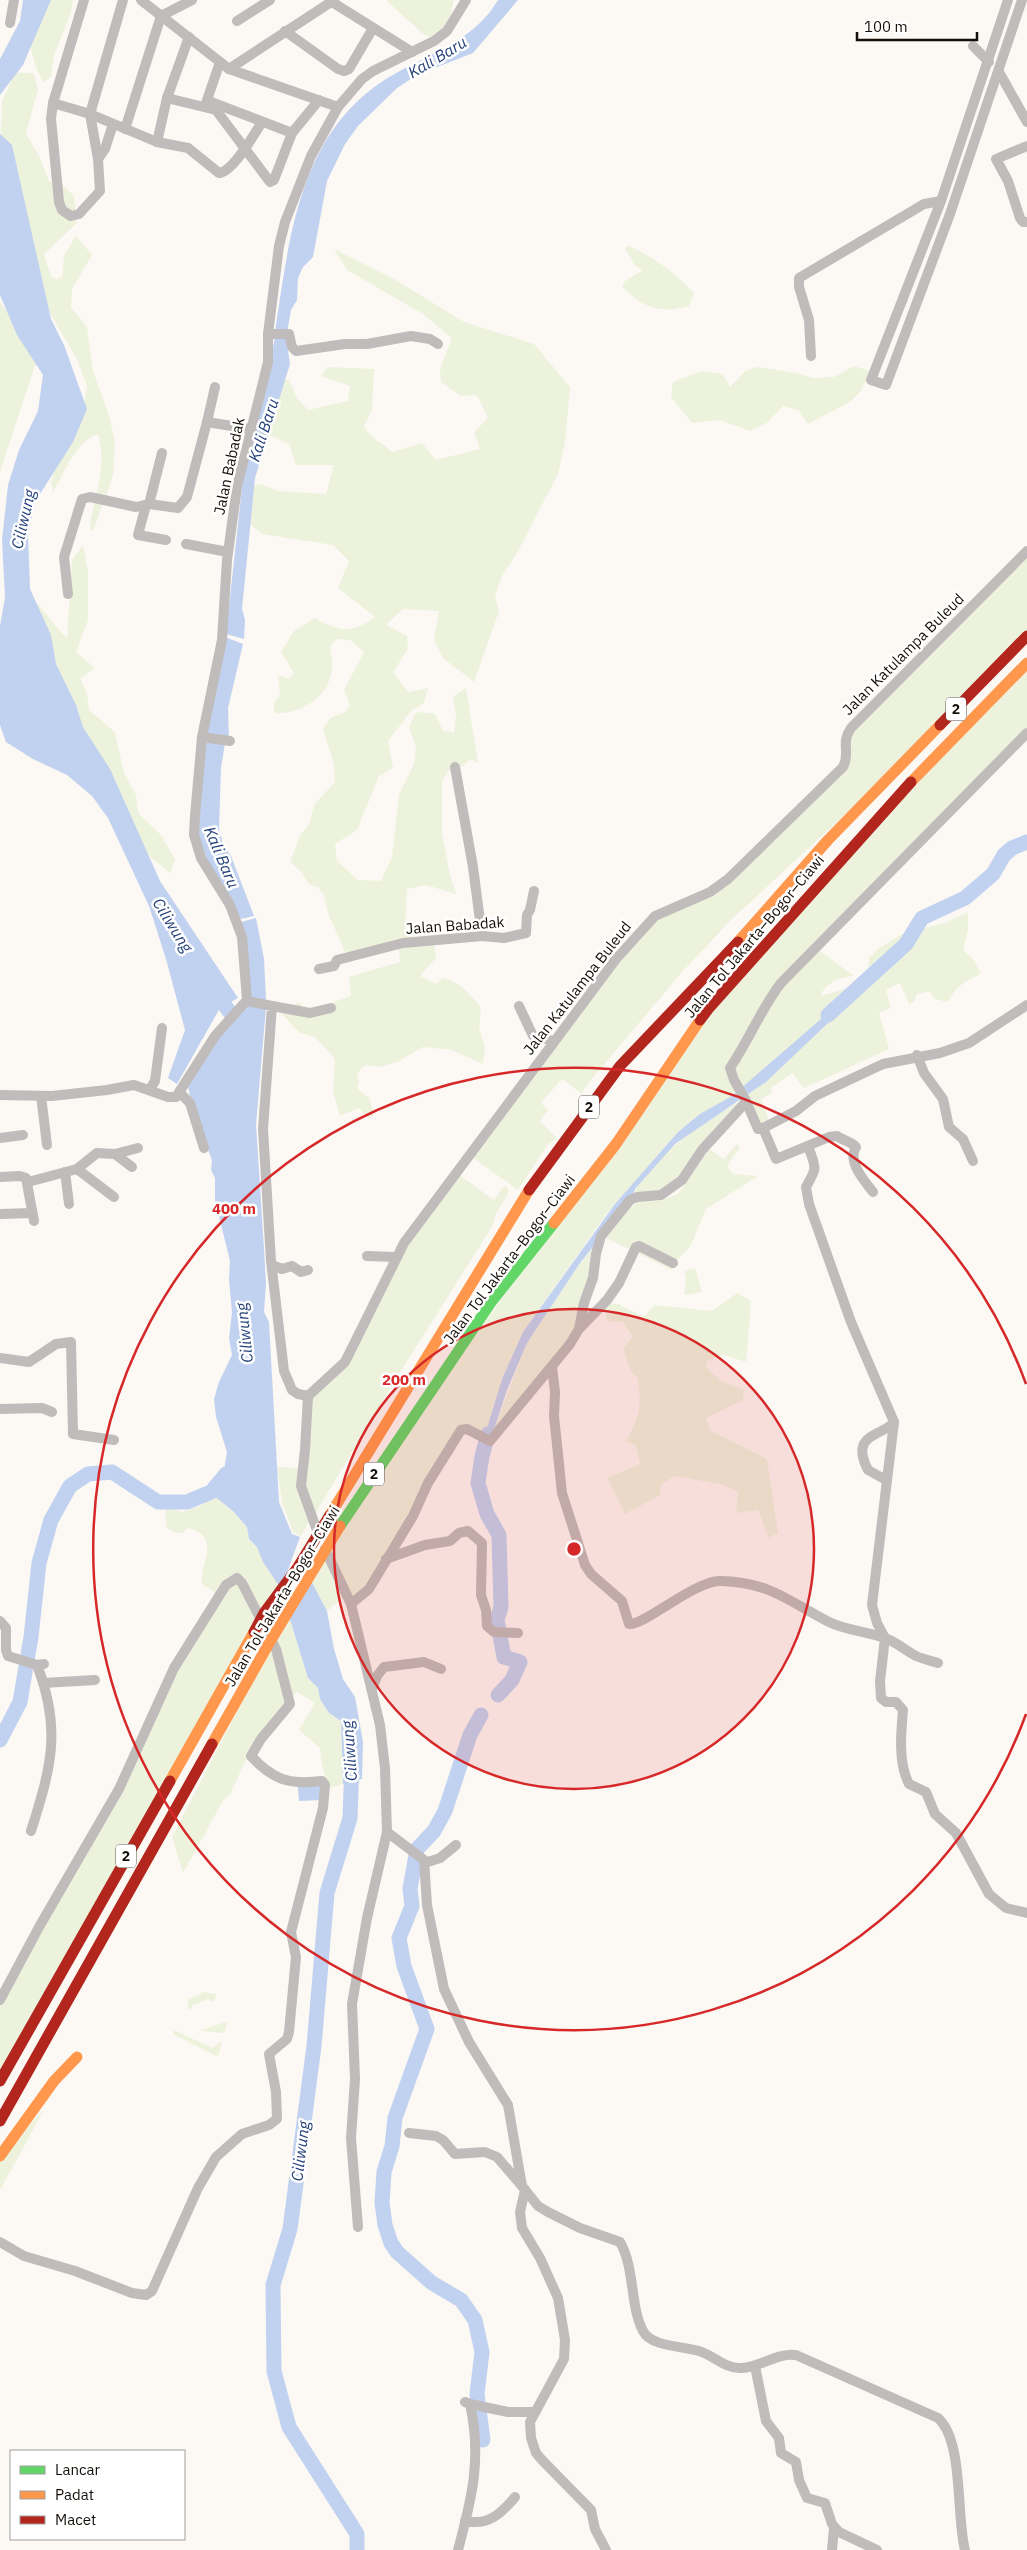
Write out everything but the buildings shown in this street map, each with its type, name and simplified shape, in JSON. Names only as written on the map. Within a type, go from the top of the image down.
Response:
[{"type":"highway","name":"Jalan Tol Jakarta–Bogor–Ciawi","points":[[0,2081],[254,1632],[330,1515],[528,1193],[620,1066],[734,946],[828,840],[1027,636]]},
{"type":"highway","name":"Jalan Tol Jakarta–Bogor–Ciawi","points":[[0,2121],[268,1645],[340,1526],[492,1301],[616,1144],[709,1008],[892,801],[1027,662]]},
{"type":"highway","points":[[841,818],[885,783]]},
{"type":"highway","points":[[470,1288],[492,1239],[518,1190]]},
{"type":"highway","points":[[172,1837],[227,1726],[231,1711]]},
{"type":"highway","points":[[0,2156],[53,2083],[77,2057]]},
{"type":"street","points":[[10,23],[14,0]]},
{"type":"street","points":[[84,0],[53,102],[51,119],[59,202],[66,214],[79,214],[100,191],[98,159],[90,114],[123,0]]},
{"type":"street","points":[[141,0],[229,69],[338,107]]},
{"type":"street","points":[[125,130],[161,16],[192,0]]},
{"type":"street","points":[[237,21],[270,0]]},
{"type":"street","name":"Jalan Babadak","points":[[248,1002],[243,947],[238,923],[230,905],[204,865],[194,835],[197,779],[203,737],[222,640],[228,552],[237,487],[268,362],[273,334],[279,246],[285,222],[315,146],[338,107],[362,79],[387,63],[434,42],[451,28],[466,0]]},
{"type":"street","points":[[1008,0],[989,62],[941,201],[871,380],[886,385],[950,214],[1022,0]]},
{"type":"street","points":[[229,69],[285,30],[333,1],[412,52]]},
{"type":"street","points":[[285,30],[338,69],[344,71],[349,69],[373,28]]},
{"type":"street","points":[[157,142],[166,98],[189,38]]},
{"type":"street","points":[[973,46],[989,62]]},
{"type":"street","points":[[206,104],[220,62]]},
{"type":"street","points":[[999,72],[1027,122]]},
{"type":"street","points":[[166,98],[206,104],[292,133]]},
{"type":"street","points":[[206,104],[219,113],[267,180],[272,182],[292,133],[319,100]]},
{"type":"street","points":[[53,102],[90,114],[157,142],[194,150],[220,173],[226,171],[245,148],[262,122]]},
{"type":"street","points":[[98,159],[105,150],[113,124]]},
{"type":"street","points":[[1027,146],[996,160],[1008,181],[1022,222],[1027,222]]},
{"type":"street","points":[[811,356],[808,320],[799,287],[799,278],[924,204],[941,201]]},
{"type":"street","points":[[273,334],[289,334],[292,347],[296,351],[345,344],[367,344],[411,336],[430,339],[438,344]]},
{"type":"street","points":[[68,594],[64,557],[82,499],[90,497],[136,507],[148,505],[172,509],[178,508],[185,503],[215,386]]},
{"type":"street","points":[[207,422],[250,429]]},
{"type":"street","points":[[162,453],[138,535],[166,540]]},
{"type":"street","points":[[186,544],[228,552]]},
{"type":"street","name":"Jalan Katulampa Buleud","points":[[308,1396],[345,1362],[404,1243],[594,986],[647,924],[662,911],[689,902],[710,892],[728,879],[843,767],[848,755],[845,739],[849,730],[1027,551]]},
{"type":"street","points":[[1027,733],[781,983],[771,997],[749,1040],[730,1068],[758,1129],[763,1128],[796,1111],[815,1096],[883,1064],[940,1052],[969,1043],[1027,1005]]},
{"type":"street","points":[[203,737],[230,741]]},
{"type":"street","points":[[455,767],[473,867],[482,936]]},
{"type":"street","name":"Jalan Babadak","points":[[319,969],[334,966],[337,960],[403,943],[482,936],[504,938],[527,932],[527,915],[534,891]]},
{"type":"street","points":[[0,1095],[41,1096],[107,1090],[134,1085],[150,1089],[171,1098],[180,1092],[215,1036],[248,1002],[310,1013],[331,1008]]},
{"type":"street","points":[[270,1005],[263,1129],[272,1265],[284,1371],[292,1390],[298,1394],[308,1396],[305,1450],[300,1477],[302,1493],[351,1604],[380,1725],[385,1768],[387,1832],[367,1918],[352,2004],[355,2079],[351,2138],[358,2227]]},
{"type":"street","points":[[519,1006],[533,1036],[554,1041]]},
{"type":"street","points":[[150,1089],[155,1081],[162,1028]]},
{"type":"street","points":[[917,1056],[924,1073],[943,1099],[949,1126],[963,1139],[973,1161]]},
{"type":"street","points":[[180,1092],[190,1103],[204,1148]]},
{"type":"street","points":[[41,1096],[47,1145]]},
{"type":"street","points":[[579,1329],[584,1303],[594,1278],[596,1254],[601,1236],[630,1200],[637,1197],[661,1195],[682,1180],[702,1150],[746,1101]]},
{"type":"street","points":[[763,1128],[776,1159],[834,1136],[854,1145],[853,1152],[856,1169],[873,1192]]},
{"type":"street","points":[[0,1138],[23,1135]]},
{"type":"street","points":[[808,1146],[815,1171],[815,1176],[806,1187],[809,1204],[851,1322],[894,1422],[886,1480],[886,1503],[872,1605],[877,1623],[885,1638],[880,1681],[882,1698],[886,1702],[896,1702],[903,1710],[901,1732],[906,1780],[912,1786],[926,1792],[935,1814],[954,1829],[989,1894],[1006,1908],[1027,1913]]},
{"type":"street","points":[[28,1182],[77,1168],[94,1154],[101,1152],[114,1154],[138,1148]]},
{"type":"street","points":[[114,1154],[132,1167]]},
{"type":"street","points":[[77,1168],[114,1198]]},
{"type":"street","points":[[65,1172],[69,1204]]},
{"type":"street","points":[[0,1178],[24,1176],[28,1182],[33,1217],[0,1214]]},
{"type":"street","points":[[351,1604],[369,1589],[413,1516],[428,1483],[461,1430],[467,1429],[485,1438],[552,1367],[579,1329],[607,1300],[619,1283],[636,1247],[639,1246],[673,1263]]},
{"type":"street","points":[[367,1256],[397,1257]]},
{"type":"street","points":[[272,1265],[282,1269],[292,1266],[301,1272],[308,1270]]},
{"type":"street","points":[[0,1358],[28,1362],[56,1344],[71,1342],[73,1434],[114,1440]]},
{"type":"street","points":[[552,1367],[555,1392],[554,1416],[562,1493],[585,1565],[591,1574],[622,1601],[628,1623],[637,1624],[668,1602],[699,1587],[717,1581],[735,1582],[781,1593],[831,1623],[885,1638],[917,1656],[938,1663]]},
{"type":"street","points":[[0,1409],[23,1410],[38,1408],[52,1412]]},
{"type":"street","points":[[886,1480],[868,1470],[865,1458],[865,1445],[870,1436],[888,1428],[894,1422]]},
{"type":"street","points":[[386,1559],[424,1544],[450,1541],[459,1533],[468,1531],[482,1543],[481,1595],[486,1610],[487,1626],[499,1632],[518,1633]]},
{"type":"street","points":[[0,2000],[38,1928],[119,1789],[174,1668],[226,1585],[236,1578],[242,1583],[276,1648],[290,1704],[261,1739],[251,1756],[264,1770],[278,1779],[303,1783],[322,1781],[325,1785],[323,1808],[317,1837],[296,1908],[291,1932],[296,1957],[289,2032],[287,2039],[269,2054],[276,2092],[277,2119],[269,2125],[242,2134],[216,2157],[202,2179],[149,2294],[132,2293],[74,2271],[24,2256],[0,2242]]},
{"type":"street","points":[[0,1621],[6,1628],[7,1654],[14,1658],[37,1664],[43,1683],[53,1734],[49,1771],[32,1831]]},
{"type":"street","points":[[372,1690],[377,1676],[384,1667],[424,1662],[441,1669]]},
{"type":"street","points":[[43,1683],[95,1680]]},
{"type":"street","points":[[387,1832],[392,1838],[410,1848],[423,1860],[427,1905],[444,1990],[469,2042],[508,2105],[524,2188],[520,2212],[522,2228],[540,2258],[558,2298],[565,2340],[564,2359],[534,2412],[530,2430],[536,2453],[591,2510],[595,2529],[606,2550]]},
{"type":"street","points":[[423,1860],[440,1858],[456,1845]]},
{"type":"street","points":[[409,2133],[436,2136],[443,2140],[455,2154],[467,2151],[485,2152],[497,2157],[538,2206],[580,2228],[620,2242],[627,2262],[641,2328],[646,2335],[661,2343],[700,2351],[736,2368],[755,2366],[789,2354],[796,2355],[938,2418],[947,2429],[955,2464],[961,2530],[965,2550]]},
{"type":"street","points":[[755,2366],[766,2421],[779,2438],[780,2452],[795,2460],[799,2480],[809,2500],[825,2503],[834,2528],[832,2550]]},
{"type":"street","points":[[458,2550],[469,2522],[477,2457],[476,2430],[472,2404],[508,2412],[534,2412]]},
{"type":"street","points":[[469,2522],[495,2518],[515,2498]]},
{"type":"street","points":[[834,2528],[846,2536],[877,2550]]},
{"type":"green space","points":[[41,0],[73,0],[71,13],[54,55],[51,77],[43,82],[36,67],[29,41]]},
{"type":"green space","points":[[386,0],[454,0],[448,24],[430,37],[422,33]]},
{"type":"green space","points":[[15,73],[34,73],[38,89],[26,134],[39,156],[49,181],[64,186],[74,196],[77,223],[44,254],[51,277],[56,279],[62,277],[64,256],[76,236],[92,255],[72,289],[71,308],[87,327],[93,371],[109,416],[115,442],[113,476],[93,531],[91,531],[91,518],[101,465],[101,449],[98,434],[90,437],[77,450],[53,492],[51,483],[54,470],[82,416],[87,386],[77,359],[48,310],[32,259],[25,202],[13,160],[1,135],[2,101]]},
{"type":"green space","points":[[629,246],[656,260],[694,293],[689,306],[669,309],[652,307],[638,300],[622,287],[625,281],[643,270],[635,266],[625,248]]},
{"type":"green space","points":[[334,249],[394,279],[464,322],[534,344],[570,387],[565,443],[558,474],[517,553],[502,576],[495,596],[499,611],[474,682],[443,658],[434,639],[439,611],[403,609],[386,625],[407,636],[408,648],[393,673],[408,692],[428,688],[424,703],[411,711],[388,741],[393,768],[379,776],[357,830],[335,844],[337,861],[358,880],[381,881],[392,857],[399,794],[414,764],[416,748],[409,727],[416,712],[435,714],[443,731],[454,733],[456,716],[453,697],[466,688],[478,763],[470,759],[463,766],[449,770],[442,781],[442,833],[450,875],[456,894],[426,885],[407,889],[405,930],[413,937],[434,945],[436,958],[420,976],[436,984],[443,978],[455,982],[469,993],[481,1008],[479,1028],[485,1048],[483,1064],[452,1050],[423,1047],[397,1062],[379,1067],[366,1065],[357,1073],[359,1082],[357,1088],[370,1099],[374,1116],[367,1117],[359,1108],[340,1116],[333,1092],[335,1059],[315,1037],[300,1033],[282,1014],[298,1002],[308,1011],[351,996],[349,977],[400,962],[397,938],[368,952],[345,952],[328,913],[324,896],[318,887],[309,884],[301,872],[290,862],[301,834],[309,825],[314,805],[335,782],[334,764],[323,730],[330,718],[346,712],[350,705],[344,690],[364,652],[350,640],[337,639],[330,646],[331,677],[320,695],[306,706],[290,712],[274,713],[274,702],[280,696],[278,675],[289,679],[294,673],[281,652],[294,631],[315,618],[331,626],[345,629],[359,626],[375,617],[338,588],[349,561],[333,545],[262,534],[248,522],[249,487],[261,484],[277,491],[326,494],[334,465],[296,465],[289,444],[267,434],[284,380],[289,380],[297,398],[308,410],[348,401],[350,386],[321,376],[327,367],[374,369],[372,410],[364,426],[374,439],[392,452],[422,443],[436,460],[480,449],[474,432],[488,418],[477,395],[461,396],[441,382],[440,369],[452,338],[423,314],[347,270]]},
{"type":"green space","points":[[0,303],[40,350],[0,472]]},
{"type":"green space","points":[[854,366],[870,371],[861,391],[850,402],[808,424],[798,410],[783,406],[767,423],[750,431],[720,420],[692,423],[671,397],[673,382],[701,371],[723,374],[730,387],[745,371],[757,367],[797,373],[813,378],[834,377]]},
{"type":"green space","points":[[83,545],[88,572],[88,620],[76,652],[95,668],[80,678],[87,694],[89,710],[115,732],[124,773],[136,795],[138,813],[161,835],[175,860],[170,873],[144,852],[75,727],[31,598],[67,638],[72,560]]},
{"type":"green space","points":[[1027,547],[1027,636],[841,818],[731,920],[682,972],[585,1087],[582,1094],[562,1079],[541,1103],[548,1110],[540,1121],[557,1138],[548,1144],[518,1190],[469,1155],[647,924],[710,892],[843,767],[845,739]]},
{"type":"green space","points":[[1027,663],[1027,733],[815,947],[854,976],[829,984],[820,996],[849,988],[868,971],[869,958],[879,948],[904,933],[945,923],[968,912],[968,930],[963,950],[973,959],[981,974],[961,985],[948,1002],[934,999],[930,991],[917,994],[914,1002],[909,1004],[900,983],[886,990],[891,1008],[879,1013],[889,1049],[804,1088],[792,1073],[771,1088],[772,1093],[761,1099],[770,1123],[760,1127],[750,1104],[672,1189],[632,1199],[651,1169],[665,1154],[714,1117],[745,1098],[741,1089],[727,1100],[700,1114],[678,1132],[605,1216],[523,1332],[502,1379],[484,1437],[467,1429],[413,1516],[356,1600],[346,1595],[327,1611],[309,1577],[340,1526],[709,1008]]},
{"type":"green space","points":[[737,1144],[740,1147],[727,1166],[733,1174],[758,1176],[706,1209],[690,1247],[678,1259],[672,1270],[606,1238],[627,1211],[640,1200],[659,1201],[678,1194],[709,1149],[724,1159]]},
{"type":"green space","points":[[455,1172],[494,1200],[505,1185],[509,1190],[495,1215],[493,1225],[399,1374],[315,1514],[306,1489],[303,1398],[342,1365],[394,1257]]},
{"type":"green space","points":[[595,1245],[579,1329],[490,1439],[527,1343],[576,1269]]},
{"type":"green space","points":[[695,1268],[702,1292],[684,1295],[686,1279],[684,1271]]},
{"type":"green space","points":[[737,1293],[751,1301],[746,1362],[724,1355],[707,1361],[706,1367],[721,1381],[744,1390],[743,1400],[706,1418],[711,1431],[767,1459],[778,1533],[769,1538],[758,1510],[736,1513],[738,1492],[724,1485],[676,1476],[661,1484],[660,1495],[625,1514],[607,1478],[640,1464],[636,1446],[626,1441],[635,1424],[639,1411],[640,1397],[638,1378],[631,1372],[623,1348],[633,1337],[623,1322],[607,1321],[604,1303],[618,1304],[644,1317],[654,1305],[712,1311]]},
{"type":"green space","points":[[277,1467],[298,1468],[311,1518],[301,1536],[293,1532],[282,1502]]},
{"type":"green space","points":[[214,1496],[233,1511],[247,1527],[249,1539],[257,1547],[263,1562],[281,1589],[0,2081],[0,2000],[219,1595],[202,1584],[207,1551],[204,1537],[188,1528],[182,1533],[175,1533],[167,1528],[165,1513],[167,1506],[182,1512],[200,1506]]},
{"type":"green space","points":[[288,1613],[308,1678],[318,1688],[329,1713],[341,1721],[343,1784],[327,1789],[320,1748],[299,1730],[315,1703],[297,1692],[265,1726],[230,1795],[224,1799],[183,1873],[172,1837]]},
{"type":"green space","points":[[205,1992],[216,1994],[215,2000],[210,2002],[208,1999],[191,2006],[192,2008],[188,2010],[188,1999]]},
{"type":"green space","points":[[228,2021],[224,2033],[200,2031]]},
{"type":"green space","points":[[174,2030],[212,2048],[222,2041],[219,2054],[216,2056],[173,2034]]},
{"type":"green space","points":[[44,2110],[0,2190],[0,2156]]},
{"type":"water","points":[[23,0],[51,0],[23,65],[0,95],[0,59],[20,21]]},
{"type":"water","name":"Kali Baru","points":[[498,0],[518,0],[473,53],[417,75],[397,88],[358,126],[345,144],[327,181],[313,257],[303,267],[298,278],[297,300],[291,310],[287,333],[275,332],[287,257],[305,185],[320,151],[340,121],[365,94],[398,72],[454,43],[466,34],[489,13]]},
{"type":"water","points":[[0,134],[12,145],[51,319],[64,345],[87,409],[73,442],[35,502],[28,534],[30,589],[51,635],[56,664],[76,705],[83,727],[110,769],[160,881],[238,998],[220,1008],[177,1084],[168,1078],[185,1030],[166,959],[149,906],[108,818],[92,796],[67,775],[33,759],[6,742],[0,725],[0,626],[5,597],[2,540],[8,485],[19,450],[38,411],[43,375],[17,335],[0,295]]},
{"type":"water","name":"Kali Baru","points":[[275,337],[286,337],[290,364],[255,478],[242,609],[245,620],[244,639],[226,634],[243,478],[267,381]]},
{"type":"water","points":[[225,637],[243,644],[228,708],[229,739],[206,736]]},
{"type":"water","name":"Kali Baru","points":[[205,741],[225,743],[221,768],[219,829],[223,844],[231,856],[254,916],[241,919],[207,859],[198,834],[196,800]]},
{"type":"water","points":[[256,918],[264,959],[266,1000],[250,998],[241,922]]},
{"type":"water","points":[[843,1000],[847,1005],[766,1082],[675,1144],[635,1189],[632,1199],[580,1263],[527,1343],[507,1390],[487,1451],[484,1453],[480,1451],[502,1379],[523,1332],[615,1204],[678,1132],[700,1114],[732,1096]]},
{"type":"water","points":[[245,1003],[266,1007],[256,1125],[266,1284],[264,1312],[269,1322],[279,1502],[292,1534],[300,1537],[281,1589],[263,1562],[257,1547],[249,1539],[247,1527],[233,1511],[214,1496],[212,1489],[224,1470],[227,1452],[216,1417],[214,1399],[219,1382],[232,1355],[229,1338],[232,1312],[229,1280],[230,1261],[215,1200],[215,1178],[211,1170],[212,1160],[192,1108],[188,1086],[231,1019]]},
{"type":"water","points":[[309,1577],[327,1611],[334,1649],[343,1679],[355,1697],[363,1742],[362,1779],[343,1784],[341,1721],[329,1713],[320,1699],[318,1688],[308,1678],[288,1613]]},
{"type":"water","points":[[320,1785],[321,1800],[299,1801],[298,1787]]},
{"type":"waterway","points":[[828,1015],[906,944],[922,918],[965,898],[993,874],[1004,855],[1012,848],[1027,842]]},
{"type":"waterway","name":"Ciliwung","points":[[213,989],[242,1029]]},
{"type":"waterway","points":[[488,1434],[478,1483],[487,1514],[499,1535],[501,1607],[497,1620],[504,1657],[520,1662],[512,1680],[498,1695]]},
{"type":"waterway","points":[[0,1740],[20,1702],[31,1637],[39,1563],[51,1520],[70,1486],[88,1474],[112,1472],[158,1502],[187,1502],[211,1492],[226,1474]]},
{"type":"waterway","points":[[481,1715],[470,1735],[445,1811],[434,1831],[417,1849],[410,1889],[412,1906],[399,1938],[404,1966],[427,2029],[395,2118],[392,2146],[384,2172],[382,2203],[385,2225],[391,2243],[397,2252],[432,2283],[461,2300],[475,2320],[482,2352],[477,2394],[483,2440]]},
{"type":"waterway","name":"Ciliwung","points":[[352,1763],[350,1818],[327,1893],[314,2046],[290,2229],[273,2285],[274,2371],[289,2427],[357,2534],[357,2550]]},
{"type":"traffic: fast","points":[[340,1526],[492,1301],[554,1223]]},
{"type":"traffic: slow","points":[[911,782],[1027,663]]},
{"type":"traffic: slow","points":[[738,942],[828,840],[940,725]]},
{"type":"traffic: slow","points":[[554,1223],[616,1144],[700,1020]]},
{"type":"traffic: slow","points":[[330,1515],[529,1190]]},
{"type":"traffic: slow","points":[[268,1645],[340,1526]]},
{"type":"traffic: slow","points":[[170,1781],[254,1632]]},
{"type":"traffic: slow","points":[[212,1744],[268,1645]]},
{"type":"traffic: slow","points":[[0,2156],[54,2081],[77,2057]]},
{"type":"traffic: jam","points":[[940,725],[1027,636]]},
{"type":"traffic: jam","points":[[700,1020],[911,782]]},
{"type":"traffic: jam","points":[[529,1190],[620,1066],[738,942]]},
{"type":"traffic: jam","points":[[254,1632],[264,1613],[298,1567],[330,1515]]},
{"type":"traffic: jam","points":[[0,2121],[212,1744]]},
{"type":"traffic: jam","points":[[0,2081],[170,1781]]}]
